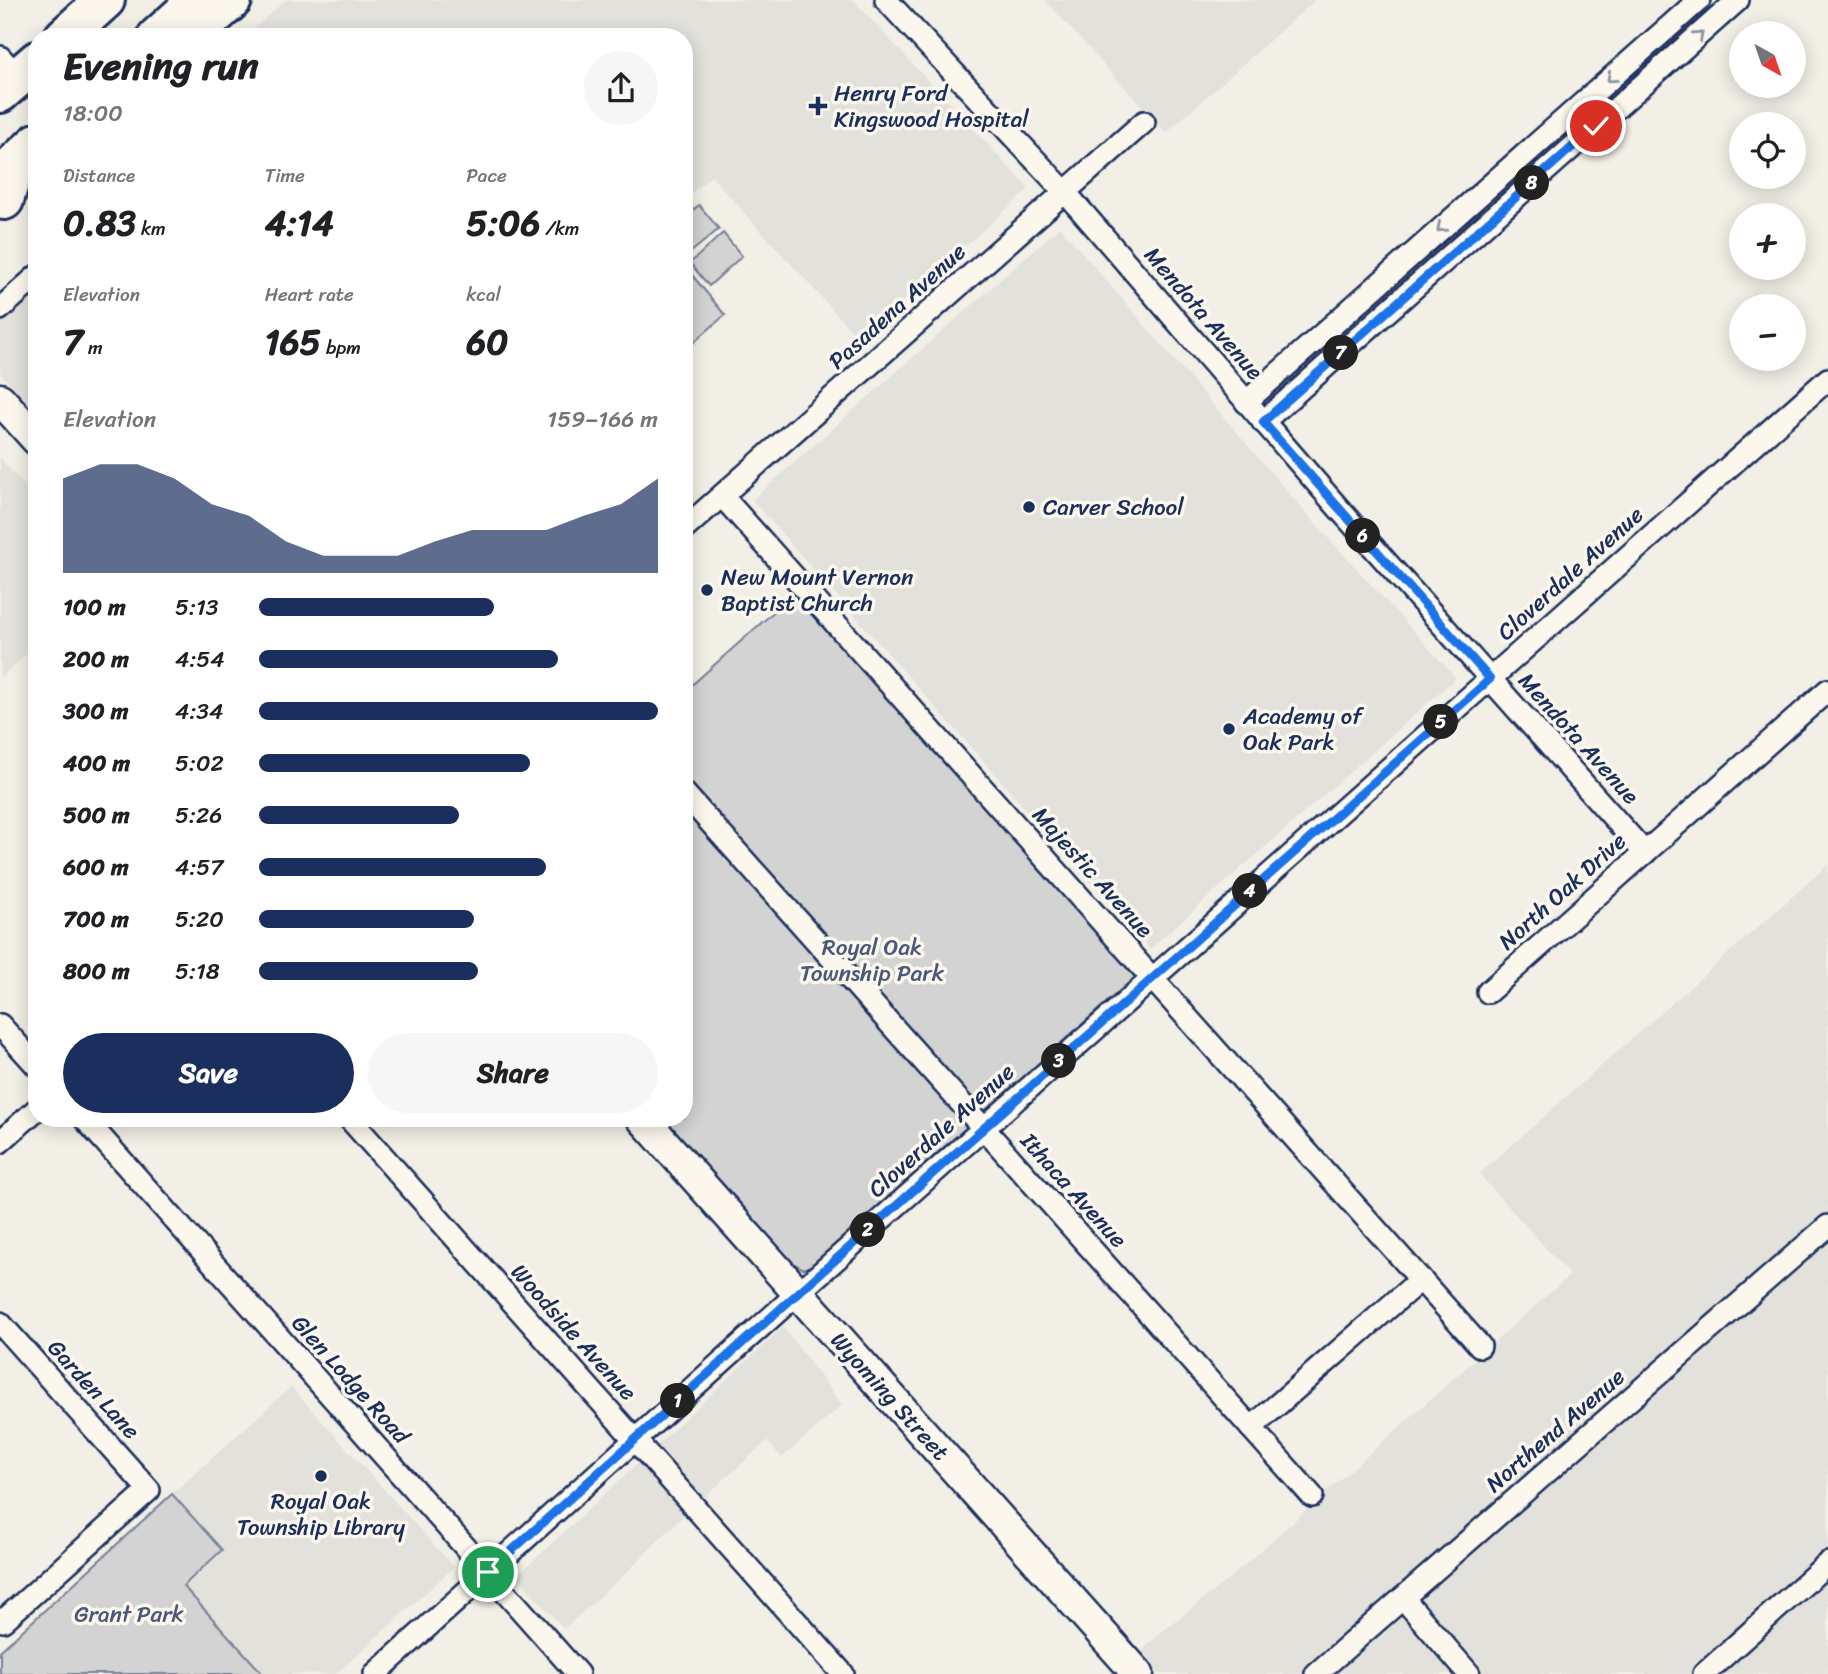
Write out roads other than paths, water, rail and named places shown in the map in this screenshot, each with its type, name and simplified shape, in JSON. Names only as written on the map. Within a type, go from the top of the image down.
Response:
[{"type":"highway","points":[[74,28],[105,0]]},
{"type":"highway","points":[[166,28],[198,0]]},
{"type":"highway","points":[[200,28],[232,0]]},
{"type":"highway","points":[[2,202],[15,163],[28,151]]},
{"type":"highway","points":[[2,202],[28,180]]},
{"type":"street","name":"Mendota Avenue","points":[[886,0],[1065,192],[1263,422],[1645,853]]},
{"type":"street","points":[[1246,402],[1699,0]]},
{"type":"street","points":[[1263,422],[1738,0]]},
{"type":"street","points":[[1646,47],[1664,66]]},
{"type":"street","name":"Pasadena Avenue","points":[[693,521],[1144,122]]},
{"type":"street","points":[[1525,154],[1543,174]]},
{"type":"street","points":[[1402,263],[1420,283]]},
{"type":"street","points":[[0,309],[28,284]]},
{"type":"street","name":"Cloverdale Avenue","points":[[375,1674],[983,1128],[1828,379]]},
{"type":"street","points":[[0,398],[28,430]]},
{"type":"street","name":"Majestic Avenue","points":[[722,496],[1480,1346]]},
{"type":"street","name":"North Oak Drive","points":[[1489,992],[1828,690]]},
{"type":"street","name":"Ithaca Avenue","points":[[693,803],[1312,1496]]},
{"type":"street","points":[[0,1025],[28,1056]]},
{"type":"street","points":[[0,1142],[28,1117]]},
{"type":"street","name":"Glen Lodge Road","points":[[92,1127],[578,1674]]},
{"type":"street","name":"Woodside Avenue","points":[[357,1127],[843,1674]]},
{"type":"street","name":"Wyoming Street","points":[[650,1127],[1138,1674]]},
{"type":"street","name":"Northend Avenue","points":[[1317,1674],[1828,1226]]},
{"type":"street","points":[[1251,1428],[1421,1279]]},
{"type":"street","name":"Garden Lane","points":[[0,1323],[149,1490],[1,1620]]},
{"type":"street","points":[[1704,1674],[1828,1563]]},
{"type":"street","points":[[1403,1598],[1469,1674]]},
{"type":"place","name":"Henry Ford Kingswood Hospital","points":[[818,106]]},
{"type":"place","name":"Carver School","points":[[1029,507]]},
{"type":"place","name":"New Mount Vernon Baptist Church","points":[[707,590]]},
{"type":"place","name":"Academy of Oak Park","points":[[1229,729]]},
{"type":"place","name":"Royal Oak Township Library","points":[[321,1476]]},
{"type":"park label","name":"Royal Oak Township Park","points":[[872,960]]},
{"type":"park label","name":"Grant Park","points":[[129,1614]]}]
